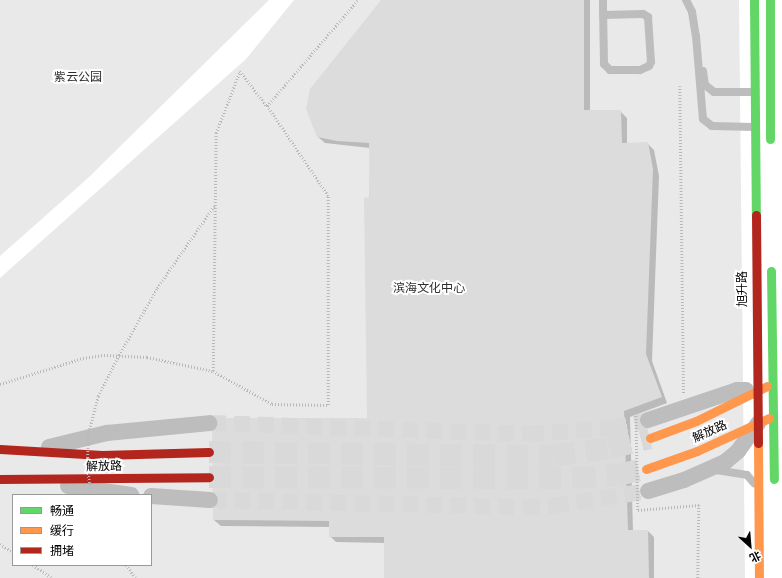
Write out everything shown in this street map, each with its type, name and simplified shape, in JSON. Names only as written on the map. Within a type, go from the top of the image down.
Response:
[{"type":"street","name":"旭升路","points":[[754,0],[756,392],[758,423],[759,578]]},
{"type":"street","points":[[770,0],[770,151]]},
{"type":"street","points":[[770,260],[772,384],[778,413],[774,493]]},
{"type":"street","points":[[771,299],[782,326]]},
{"type":"street","name":"解放路","points":[[650,438],[696,421],[782,379]]},
{"type":"street","points":[[645,413],[737,390],[756,392]]},
{"type":"street","name":"解放路","points":[[646,469],[697,451],[778,413]]},
{"type":"street","points":[[33,451],[107,433],[210,423]]},
{"type":"street","points":[[648,491],[711,470],[738,451],[758,423]]},
{"type":"street","name":"解放路","points":[[0,449],[102,455],[208,452]]},
{"type":"street","name":"解放路","points":[[0,479],[37,480],[209,477]]},
{"type":"street","points":[[37,480],[125,494]]},
{"type":"street","points":[[152,496],[210,500]]},
{"type":"lane","points":[[603,0],[603,15],[604,64],[606,68],[640,70],[649,66],[651,62],[648,17],[643,14],[603,15]]},
{"type":"lane","points":[[686,0],[692,12],[696,36],[703,119],[712,126],[770,127]]},
{"type":"lane","points":[[691,0],[698,14],[705,85],[714,92],[770,92]]},
{"type":"lane","points":[[711,470],[747,475],[759,494]]},
{"type":"path","points":[[267,106],[358,0]]},
{"type":"path","points":[[0,384],[83,358],[119,356],[147,357],[212,371],[272,404],[328,405],[328,196],[267,106],[240,71],[216,132],[212,371]]},
{"type":"path","points":[[680,86],[684,400]]},
{"type":"path","points":[[91,494],[87,467],[88,435],[98,396],[157,288],[214,205]]},
{"type":"path","points":[[645,413],[636,407],[638,510],[699,505],[698,578]]},
{"type":"path","points":[[0,544],[12,551]]},
{"type":"path","points":[[34,566],[52,578]]},
{"type":"path","points":[[127,566],[136,578]]},
{"type":"green space","name":"紫云公园","points":[[0,0],[269,0],[88,178],[0,256]]},
{"type":"green space","name":"滨海文化中心","points":[[294,0],[739,0],[745,578],[0,578],[0,278],[246,59]]},
{"type":"building","points":[[381,0],[584,0],[584,110],[621,110],[622,143],[648,142],[653,169],[646,354],[662,397],[624,411],[628,530],[648,530],[649,578],[384,578],[384,537],[329,537],[329,521],[213,520],[212,418],[367,418],[364,198],[370,197],[369,143],[337,141],[317,137],[306,109],[310,89]]},
{"type":"tunnel","points":[[210,423],[528,434],[611,428],[648,420]]},
{"type":"tunnel","points":[[209,452],[553,456],[609,448],[650,438]]},
{"type":"tunnel","points":[[209,477],[574,478],[617,475],[646,469]]},
{"type":"tunnel","points":[[210,500],[524,507],[553,506],[648,491]]},
{"type":"traffic: fast","points":[[754,0],[756,215]]},
{"type":"traffic: fast","points":[[770,0],[770,139]]},
{"type":"traffic: fast","points":[[771,271],[774,479]]},
{"type":"traffic: slow","points":[[650,438],[696,421],[767,386]]},
{"type":"traffic: slow","points":[[646,469],[697,451],[769,418]]},
{"type":"traffic: slow","points":[[758,443],[759,578]]},
{"type":"traffic: jam","points":[[756,215],[758,443]]},
{"type":"traffic: jam","points":[[0,449],[102,455],[209,452]]},
{"type":"traffic: jam","points":[[0,479],[209,477]]}]
